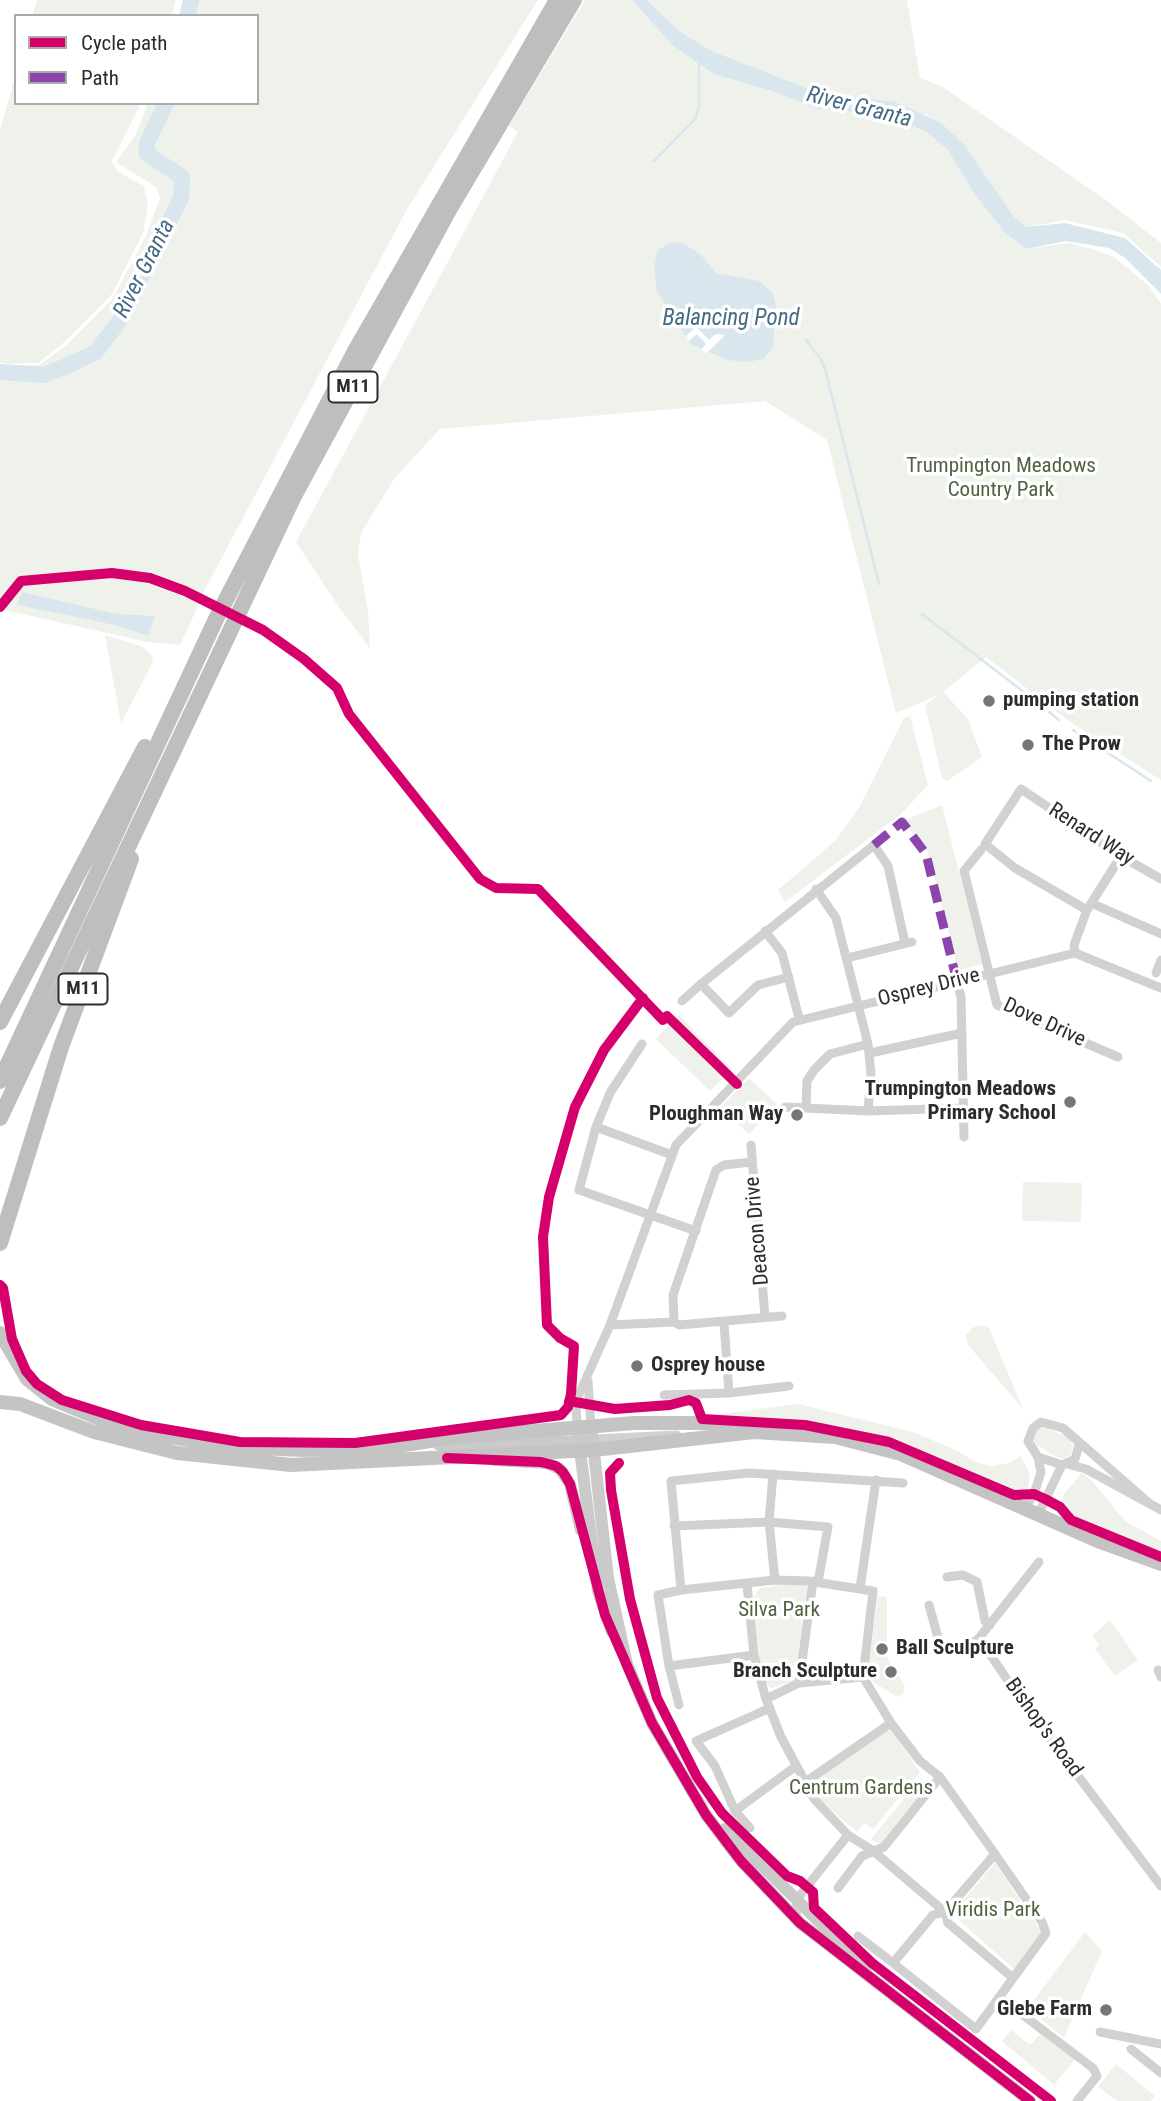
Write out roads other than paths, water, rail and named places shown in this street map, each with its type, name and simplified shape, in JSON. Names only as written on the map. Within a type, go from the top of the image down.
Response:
[{"type":"highway","name":"M11","points":[[0,1081],[217,617],[355,351],[557,0]]},
{"type":"highway","name":"M11","points":[[0,1118],[293,498],[449,210],[574,0]]},
{"type":"highway","name":"M11","points":[[0,1022],[145,747],[169,718]]},
{"type":"highway","name":"M11","points":[[0,1243],[61,1047],[142,836],[155,787]]},
{"type":"main road","points":[[0,1333],[27,1379],[52,1399],[100,1419],[143,1431],[262,1450],[393,1447],[448,1438],[802,1433],[864,1444],[912,1459],[1100,1542],[1161,1564]]},
{"type":"main road","points":[[0,1402],[20,1404],[123,1441],[206,1458],[291,1465],[447,1458],[583,1435],[716,1423],[754,1432]]},
{"type":"street","name":"Renard Way","points":[[1089,906],[1015,868],[985,844],[1021,789],[1121,856],[1161,878]]},
{"type":"street","points":[[682,1001],[816,889],[874,845],[888,866],[909,942],[847,958]]},
{"type":"street","points":[[981,850],[964,871],[989,974]]},
{"type":"street","points":[[1121,856],[1089,906],[1074,946],[1074,953],[1161,988]]},
{"type":"street","points":[[816,889],[833,910],[869,1049],[868,1111]]},
{"type":"street","points":[[1089,906],[1161,933]]},
{"type":"street","points":[[627,1664],[608,1578],[576,1401],[610,1325],[679,1139],[724,1098],[799,1018],[782,953],[765,931]]},
{"type":"street","name":"Osprey Drive","points":[[799,1018],[1074,953]]},
{"type":"street","points":[[1156,973],[1161,960]]},
{"type":"street","name":"Dove Drive","points":[[989,974],[997,1004],[1118,1057]]},
{"type":"street","points":[[701,984],[729,1013],[758,985],[789,977]]},
{"type":"street","points":[[957,982],[962,1033],[964,1137]]},
{"type":"street","points":[[806,1108],[807,1081],[830,1054],[962,1033]]},
{"type":"street","points":[[642,1044],[610,1093],[596,1127],[579,1191],[696,1231]]},
{"type":"street","points":[[785,1107],[868,1111],[963,1108]]},
{"type":"street","points":[[596,1127],[672,1155]]},
{"type":"street","name":"Deacon Drive","points":[[751,1145],[765,1317]]},
{"type":"street","points":[[674,1322],[673,1295],[716,1170],[724,1165],[752,1162]]},
{"type":"street","points":[[610,1325],[724,1323],[782,1316]]},
{"type":"street","points":[[724,1323],[729,1393]]},
{"type":"street","points":[[588,1376],[583,1435],[597,1591]]},
{"type":"street","points":[[664,1395],[729,1393],[789,1386]]},
{"type":"street","points":[[1025,1508],[1034,1494],[1041,1472],[1038,1457],[1028,1441],[1033,1428],[1041,1422],[1063,1427],[1074,1435],[1079,1445],[1150,1504]]},
{"type":"street","points":[[1039,1513],[1065,1464],[1075,1458],[1079,1445]]},
{"type":"street","points":[[1038,1457],[1086,1469],[1161,1510]]},
{"type":"street","points":[[447,1458],[541,1462],[560,1469],[570,1484],[597,1591],[652,1723],[696,1799],[741,1861],[796,1919],[1030,2101]]},
{"type":"street","points":[[681,1590],[671,1481],[718,1474],[773,1474],[903,1483]]},
{"type":"street","points":[[773,1474],[769,1522],[775,1580]]},
{"type":"street","points":[[860,1588],[876,1480]]},
{"type":"street","points":[[674,1526],[769,1522],[828,1527],[815,1581],[799,1683]]},
{"type":"street","points":[[929,1605],[934,1633],[940,1645],[948,1650],[962,1651],[979,1638],[1039,1562]]},
{"type":"street","points":[[947,1577],[963,1575],[977,1582],[985,1621],[990,1625]]},
{"type":"street","points":[[679,1705],[669,1666],[658,1595],[775,1580],[815,1581],[873,1591],[863,1677],[891,1723],[920,1761],[940,1777],[1042,1922],[1046,1933],[976,2029],[858,1936]]},
{"type":"street","points":[[747,1584],[754,1655],[768,1703],[804,1783],[815,1800],[848,1835],[872,1850],[944,1912],[948,1923],[1013,1978]]},
{"type":"street","name":"Bishop's Road","points":[[979,1638],[1023,1703],[1161,1886]]},
{"type":"street","points":[[669,1666],[754,1655]]},
{"type":"street","points":[[750,1828],[735,1811],[715,1766],[696,1741],[768,1703],[799,1683],[863,1677]]},
{"type":"street","points":[[804,1783],[891,1723]]},
{"type":"street","points":[[735,1811],[796,1766]]},
{"type":"street","points":[[838,1888],[863,1856],[884,1847],[940,1777]]},
{"type":"street","points":[[696,1799],[891,1994]]},
{"type":"street","points":[[796,1919],[797,1899],[848,1835]]},
{"type":"street","points":[[892,1963],[933,1915],[944,1912],[995,1854]]},
{"type":"street","points":[[999,1997],[1093,2068],[1097,2076],[1077,2101]]},
{"type":"street","points":[[1100,2032],[1161,2045]]},
{"type":"street","points":[[1131,2049],[1161,2073]]},
{"type":"water","points":[[632,0],[647,0],[679,31],[712,51],[819,93],[895,102],[940,122],[964,144],[1014,217],[1026,227],[1065,223],[1125,238],[1161,270],[1161,294],[1125,258],[1109,248],[1066,241],[1026,249],[1005,233],[974,193],[947,149],[925,131],[882,114],[817,109],[772,91],[714,74],[673,46]]},
{"type":"water","name":"Balancing Pond","points":[[672,242],[684,244],[700,254],[716,273],[759,281],[772,292],[776,306],[773,346],[764,359],[747,362],[727,360],[691,344],[657,291],[654,266],[658,250]]},
{"type":"water","points":[[22,592],[116,614],[155,616],[148,636],[115,625],[17,605]]},
{"type":"waterway","name":"River Granta","points":[[188,14],[191,0]]},
{"type":"waterway","points":[[654,161],[695,119],[699,107],[699,63]]},
{"type":"waterway","name":"River Granta","points":[[0,372],[44,375],[69,365],[96,352],[120,320],[181,198],[182,177],[147,154],[147,143],[165,105]]},
{"type":"waterway","points":[[806,340],[821,359],[825,369],[879,584]]},
{"type":"waterway","points":[[922,614],[1029,696]]},
{"type":"waterway","points":[[1049,712],[1059,720]]},
{"type":"waterway","points":[[1073,730],[1151,781]]},
{"type":"place","name":"pumping station","points":[[989,701]]},
{"type":"place","name":"The Prow","points":[[1028,745]]},
{"type":"place","name":"Trumpington Meadows Primary School","points":[[1070,1102]]},
{"type":"place","name":"Ploughman Way","points":[[797,1115]]},
{"type":"place","name":"Osprey house","points":[[637,1366]]},
{"type":"place","name":"Ball Sculpture","points":[[882,1649]]},
{"type":"place","name":"Branch Sculpture","points":[[891,1672]]},
{"type":"place","name":"Glebe Farm","points":[[1106,2010]]},
{"type":"park label","name":"Trumpington Meadows Country Park","points":[[1001,479]]},
{"type":"park label","name":"Silva Park","points":[[779,1611]]},
{"type":"park label","name":"Centrum Gardens","points":[[861,1789]]},
{"type":"park label","name":"Viridis Park","points":[[993,1911]]}]
